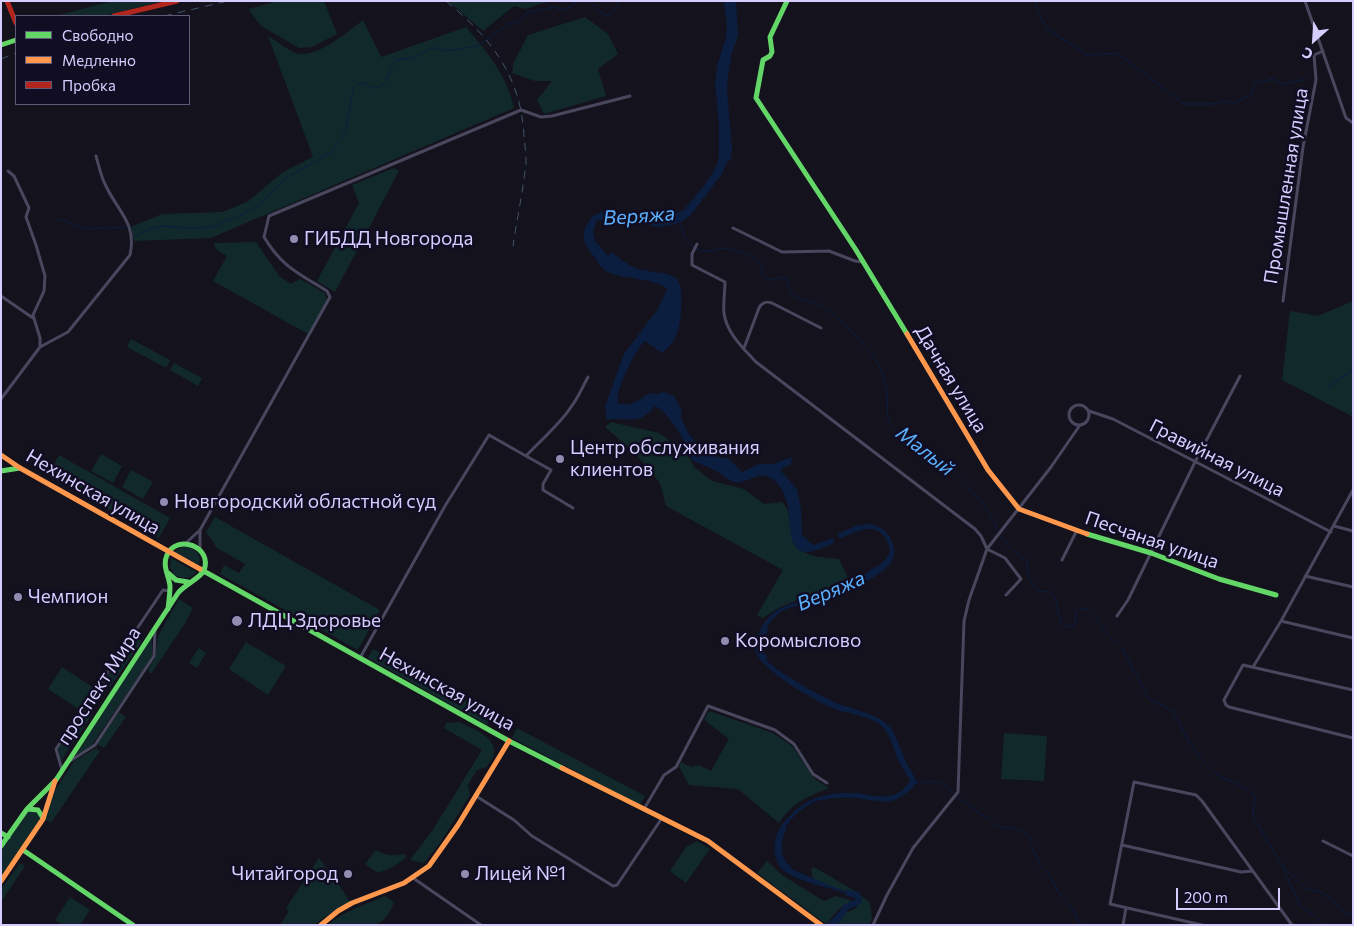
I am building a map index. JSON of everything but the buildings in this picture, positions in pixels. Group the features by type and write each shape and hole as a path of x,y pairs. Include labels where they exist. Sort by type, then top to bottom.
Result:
{"main road":[{"path":"8,1 15,20"},
{"path":"118,15 177,1"},
{"name":"Дачная улица","path":"787,1 770,38 772,52 770,56 763,60 756,98 862,262 988,470 1019,509"},
{"path":"1,45 15,40"},
{"name":"Нехинская улица","path":"2,456 168,552 509,741 712,843 821,924"},
{"path":"1,470 20,468"},
{"name":"Песчаная улица","path":"1019,509 1150,553 1219,579 1276,595"},
{"path":"168,552 176,544 187,542 196,546 200,549 205,560 203,571"},
{"name":"проспект Мира","path":"168,552 165,560 170,590 168,609"},
{"name":"проспект Мира","path":"1,881 43,819 56,780 62,770 178,593 188,582 197,579 203,571"},
{"path":"167,572 176,580 188,582"},
{"path":"321,925 338,911 352,903 413,878 434,861 509,741"},
{"name":"проспект Мира","path":"4,841 27,809 56,780"},
{"path":"27,809 33,808 38,810 43,819"},
{"path":"1,833 4,841"},
{"path":"22,850 133,925"}],"street":[{"name":"Промышленная улица","path":"1305,1 1346,118 1353,123"},
{"name":"Промышленная улица","path":"1283,301 1303,147 1316,80 1314,55 1323,51"},
{"path":"187,542 200,530 330,297 327,291 287,266 271,248 264,237 269,216 521,110 541,117 552,116 630,96"},
{"path":"1,399 40,347 68,332 130,255 132,244 130,225 106,186 96,156"},
{"path":"8,171 14,176 28,208 26,217 45,276 44,290 34,311 33,318 40,338 40,347"},
{"path":"732,228 782,252 829,251 862,262"},
{"path":"697,244 692,254 692,265 725,282 724,313 728,329 744,349 756,362 969,524 981,536 987,549 1005,558 1021,579 1006,596"},
{"path":"1,296 33,318"},
{"path":"744,349 759,308 765,302 772,303 821,328"},
{"path":"1117,616 1128,600 1195,462 1240,376"},
{"path":"526,456 571,407 578,398 578,394 588,377"},
{"path":"873,925 913,848 958,792 964,621 969,600 987,549 1019,509 1080,425 1088,421 1089,411 1081,405 1072,408 1070,412 1071,420 1080,425"},
{"name":"Гравийная улица","path":"1089,411 1113,419 1330,532"},
{"path":"360,658 445,506 489,435 551,470 543,484 543,490 573,508"},
{"path":"1253,667 1281,621 1353,490"},
{"path":"1334,526 1353,531"},
{"path":"200,530 200,549"},
{"path":"1062,560 1077,530"},
{"path":"1306,576 1353,587"},
{"path":"62,770 56,749 163,590 170,590"},
{"path":"1281,621 1353,638"},
{"path":"68,762 95,745 154,656 155,628"},
{"path":"1353,690 1243,664 1225,698 1226,705 1353,738"},
{"path":"644,809 664,775 676,767 708,706 775,730 794,744 813,774 827,783"},
{"path":"1200,925 1110,904 1134,782 1196,795 1292,925"},
{"path":"476,796 514,820 532,836 613,886 617,885 663,818"},
{"path":"1323,841 1353,856"},
{"path":"1122,845 1241,872 1252,871"},
{"path":"413,878 482,925"},
{"path":"1123,925 1126,908"}],"green space":[{"path":"113,1 164,1 107,15 59,15"},
{"path":"278,1 324,1 337,34 312,47 299,48 261,26 248,9"},
{"path":"448,1 550,1 525,9 514,6 483,31"},
{"path":"585,17 608,34 618,54 598,69 606,96 544,114 537,100 552,81 535,81 512,73 513,64 528,35"},
{"path":"363,20 381,57 466,27 495,64 507,85 514,108 211,238 134,241 131,227 162,214 222,212 247,202 283,172 313,157 268,36 295,53 303,54 322,49 331,44"},
{"path":"394,168 399,171 335,292 317,281 359,203 352,185"},
{"path":"256,242 280,277 291,284 300,279 325,293 327,300 308,334 213,281 227,256 216,249 214,243"},
{"path":"1353,301 1353,417 1282,380 1290,311 1318,316"},
{"path":"131,339 170,360 166,368 127,347"},
{"path":"174,363 202,378 198,386 170,370"},
{"path":"611,422 659,433 687,453 694,467 712,481 744,489 764,504 782,502 788,510 792,532 799,547 810,555 839,559 848,578 831,587 783,606 763,618 757,615 783,570 666,506 660,483 635,453 605,427"},
{"path":"101,454 122,466 113,483 91,471"},
{"path":"59,455 170,518 159,538 48,475"},
{"path":"131,470 153,482 143,499 122,487"},
{"path":"215,517 380,610 358,650 220,574 224,565 239,573 245,564 217,548 206,532"},
{"path":"186,546 197,553 200,558 199,565 175,552"},
{"path":"171,558 196,572 187,578 176,576 170,568"},
{"path":"179,599 193,608 184,625 151,674 148,670 155,657 158,636"},
{"path":"139,630 141,643 110,687 107,685 88,711 92,715 61,761 58,749"},
{"path":"152,637 152,657 92,745 75,756"},
{"path":"246,642 286,666 268,695 229,669"},
{"path":"199,648 206,653 197,668 189,663"},
{"path":"373,649 492,716 487,725 368,658"},
{"path":"62,667 94,688 80,710 48,689"},
{"path":"709,711 773,733 792,746 815,779 829,788 807,797 795,805 779,823 738,789 689,785 679,767 681,762 691,767 699,765 711,771 729,739 704,720"},
{"path":"119,712 126,717 104,748 97,744"},
{"path":"460,722 476,730 492,742 494,753 487,767 477,770 468,785 470,795 440,843 424,863 410,860 432,831 482,750 444,728 446,723"},
{"path":"517,728 645,796 640,805 512,738"},
{"path":"1004,733 1047,736 1044,781 1001,779"},
{"path":"96,748 100,751 51,823 45,819 52,795 74,761"},
{"path":"29,810 37,811 41,818 1,878 1,850"},
{"path":"697,841 710,849 686,883 670,871 686,847"},
{"path":"376,850 389,855 404,854 407,857 393,867 378,873 365,864"},
{"path":"319,858 350,902 314,925 280,925 289,911 286,908"},
{"path":"767,861 782,875 824,901 836,896 850,900 851,903 840,908 826,924 757,873"},
{"path":"20,863 25,866 1,902 1,889"},
{"path":"814,867 855,891 870,903 872,919 869,925 835,925 844,913 855,909 860,903 854,895 813,879 811,869"},
{"path":"385,896 394,902 388,915 380,923 368,925 328,925 348,912"},
{"path":"70,897 90,910 80,925 59,925 60,923 55,920"}],"water":[{"path":"724,1 733,1 735,40 728,55 722,82 729,158 722,174 690,216 676,224 658,227 632,221 596,220 590,226 588,240 605,260 612,252 635,268 668,274 674,277 681,287 680,319 674,340 662,353 645,341 641,345 622,380 618,403 631,404 650,393 664,392 674,396 682,411 681,417 687,431 702,452 721,458 728,458 742,472 759,464 773,464 792,457 791,464 780,470 797,489 801,510 802,535 813,545 833,538 834,543 808,552 801,551 793,542 786,499 780,487 771,478 762,476 743,482 734,482 693,461 687,446 673,423 664,412 655,406 638,419 607,420 605,406 624,354 658,309 667,290 657,283 621,276 604,270 586,245 584,239 585,228 594,217 661,216 683,211 715,169 719,157 719,123 715,84 717,66 726,37 727,25"},
{"path":"868,524 881,528 890,537 894,554 888,566 870,580 846,592 815,603 782,611 774,617 768,626 759,648 765,659 773,666 808,689 839,704 873,716 890,727 917,782 905,794 890,801 834,798 812,803 786,826 780,837 778,847 779,857 785,866 857,897 857,903 846,908 831,925 829,923 843,907 855,902 855,898 797,878 781,868 776,859 774,849 779,830 799,807 816,798 844,793 890,796 901,791 908,785 910,780 883,727 868,718 832,708 786,682 763,663 757,654 755,646 762,627 776,611 791,604 838,589 875,568 888,557 890,552 886,539 876,530 857,531 839,539 838,534 856,526"}],"waterway":[{"path":"342,137 346,129 353,89 357,84 363,82 373,88 381,85 387,78 396,60 416,57 431,48 446,51 478,46 508,24 519,22 528,12 554,7 563,10 577,1"},
{"path":"590,1 599,11 608,16 613,13 620,1"},
{"name":"Веряжа","path":"728,158 729,149 724,91 729,52 735,35 733,1"},
{"path":"1034,1 1046,28 1087,55 1117,53 1184,104 1214,104 1225,101 1234,103 1250,96 1255,83 1273,79 1284,84 1305,79"},
{"path":"134,237 148,229 162,226 212,227 237,217 259,205 286,178 330,153 340,141"},
{"name":"Веряжа","path":"611,264 592,242 590,232 594,219 602,215 640,216"},
{"path":"58,219 87,229 126,227"},
{"name":"Малый","path":"680,221 685,237 692,246 703,251 727,248 754,258 760,262 762,277 767,280 786,278 791,293 805,301 820,305 847,327 867,348 881,369 886,388 888,420 892,426 906,438 946,464 984,505 998,531"},
{"path":"1328,387 1353,370"},
{"name":"Малый","path":"1001,536 1009,547 1027,561 1028,577 1037,590 1042,592 1049,591 1052,594 1063,625 1073,627 1076,612 1086,608 1117,644"},
{"name":"Веряжа","path":"764,658 760,644 765,630"},
{"name":"Малый","path":"1122,648 1149,699 1173,711 1186,737 1211,769 1218,775 1248,789 1254,796 1254,819 1283,867 1300,906 1316,917 1323,925"},
{"path":"915,783 940,783 953,794"},
{"path":"958,797 989,820"},
{"path":"993,823 998,826 1019,830 1027,835 1030,840"},
{"name":"Веряжа","path":"783,829 779,850 781,860 788,868"},
{"path":"1031,844 1040,866 1050,875 1057,890 1072,908 1081,925"},
{"path":"1283,867 1306,888 1323,893 1344,912 1353,915"},
{"name":"Веряжа","path":"830,925 838,919 846,907 859,901 857,895 848,893"}],"railway":[{"path":"168,15 228,1"},
{"path":"446,1 477,29 490,44 501,60 517,95 522,114 526,163 513,246"},
{"path":"1,59 15,53"}],"traffic: fast":[{"path":"787,1 770,37 772,52 770,56 763,60 756,98 856,250 907,334"},
{"path":"1,45 15,40"},
{"path":"1,471 20,468"},
{"path":"1087,534 1151,553 1219,579 1276,595"},
{"path":"1,846 27,809 56,780 178,593 204,570 205,562 203,555 199,549 193,546 178,545 172,548 167,555 165,567 170,586 170,594 168,606 168,609"},
{"path":"200,569 509,741 562,768"},
{"path":"168,573 176,580 188,582"},
{"path":"28,809 38,810 43,818"},
{"path":"1,833 8,837"},
{"path":"23,850 133,925"}],"traffic: slow":[{"path":"907,334 988,470 1019,509 1087,534"},
{"path":"1,455 20,468 200,569"},
{"path":"321,925 338,911 352,903 404,883 429,866 458,825 509,741"},
{"path":"562,768 708,841 821,925"},
{"path":"1,881 43,819 55,781"}],"traffic: jam":[{"path":"7,1 15,21"},
{"path":"118,15 177,1"}],"place":[{"name":"ГИБДД Новгорода","path":"294,239"},
{"name":"Центр обслуживания клиентов","path":"560,459"},
{"name":"Новгородский областной суд","path":"164,502"},
{"name":"Чемпион","path":"18,597"},
{"name":"ЛДЦ Здоровье","path":"237,621"},
{"name":"Коромыслово","path":"725,641"},
{"name":"Читайгород","path":"348,874"},
{"name":"Лицей №1","path":"465,874"}]}
